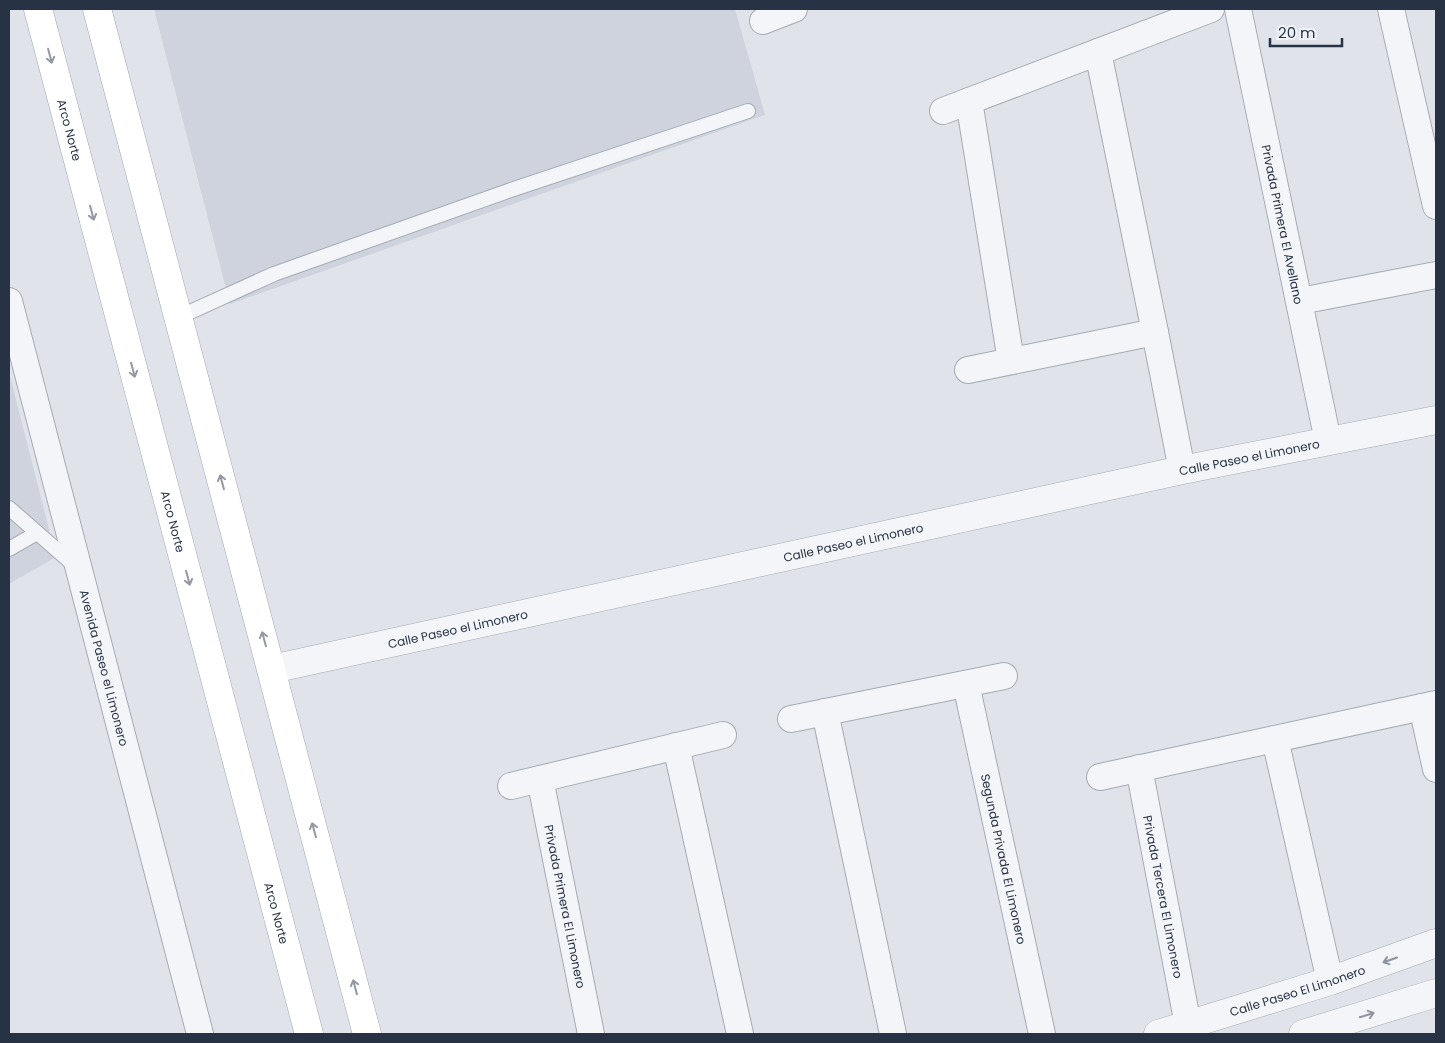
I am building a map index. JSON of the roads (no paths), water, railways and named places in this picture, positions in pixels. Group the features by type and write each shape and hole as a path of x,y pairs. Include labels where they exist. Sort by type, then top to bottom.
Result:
{"main road":[{"name":"Arco Norte","path":"38,9 309,1034"},
{"path":"97,9 367,1034"}],"street":[{"path":"763,21 794,9"},
{"path":"942,111 1211,9"},
{"name":"Privada Primera El Avellano","path":"1238,9 1328,441"},
{"path":"1391,9 1436,206"},
{"path":"1098,52 1182,470"},
{"path":"969,101 1011,361"},
{"path":"1300,301 1436,275"},
{"name":"Avenida Paseo el Limonero","path":"9,301 200,1034"},
{"path":"968,370 1155,332"},
{"name":"Calle Paseo el Limonero","path":"272,669 1182,470 1436,420"},
{"path":"790,719 1004,676"},
{"name":"Segunda Privada El Limonero","path":"966,684 1042,1034"},
{"path":"1100,777 1429,706 1436,769"},
{"path":"825,712 893,1034"},
{"path":"512,786 723,734"},
{"path":"1275,739 1330,980"},
{"path":"676,746 740,1034"},
{"name":"Privada Tercera El Limonero","path":"1139,768 1188,1025"},
{"name":"Privada Primera El Limonero","path":"540,779 591,1034"},
{"name":"Calle Paseo El Limonero","path":"1158,1034 1330,980 1436,944"},
{"path":"1303,1034 1331,1030 1436,994"}],"lane":[{"path":"178,317 274,274 508,191 748,111"},
{"path":"9,508 78,569"},
{"path":"12,544 37,533"}]}
